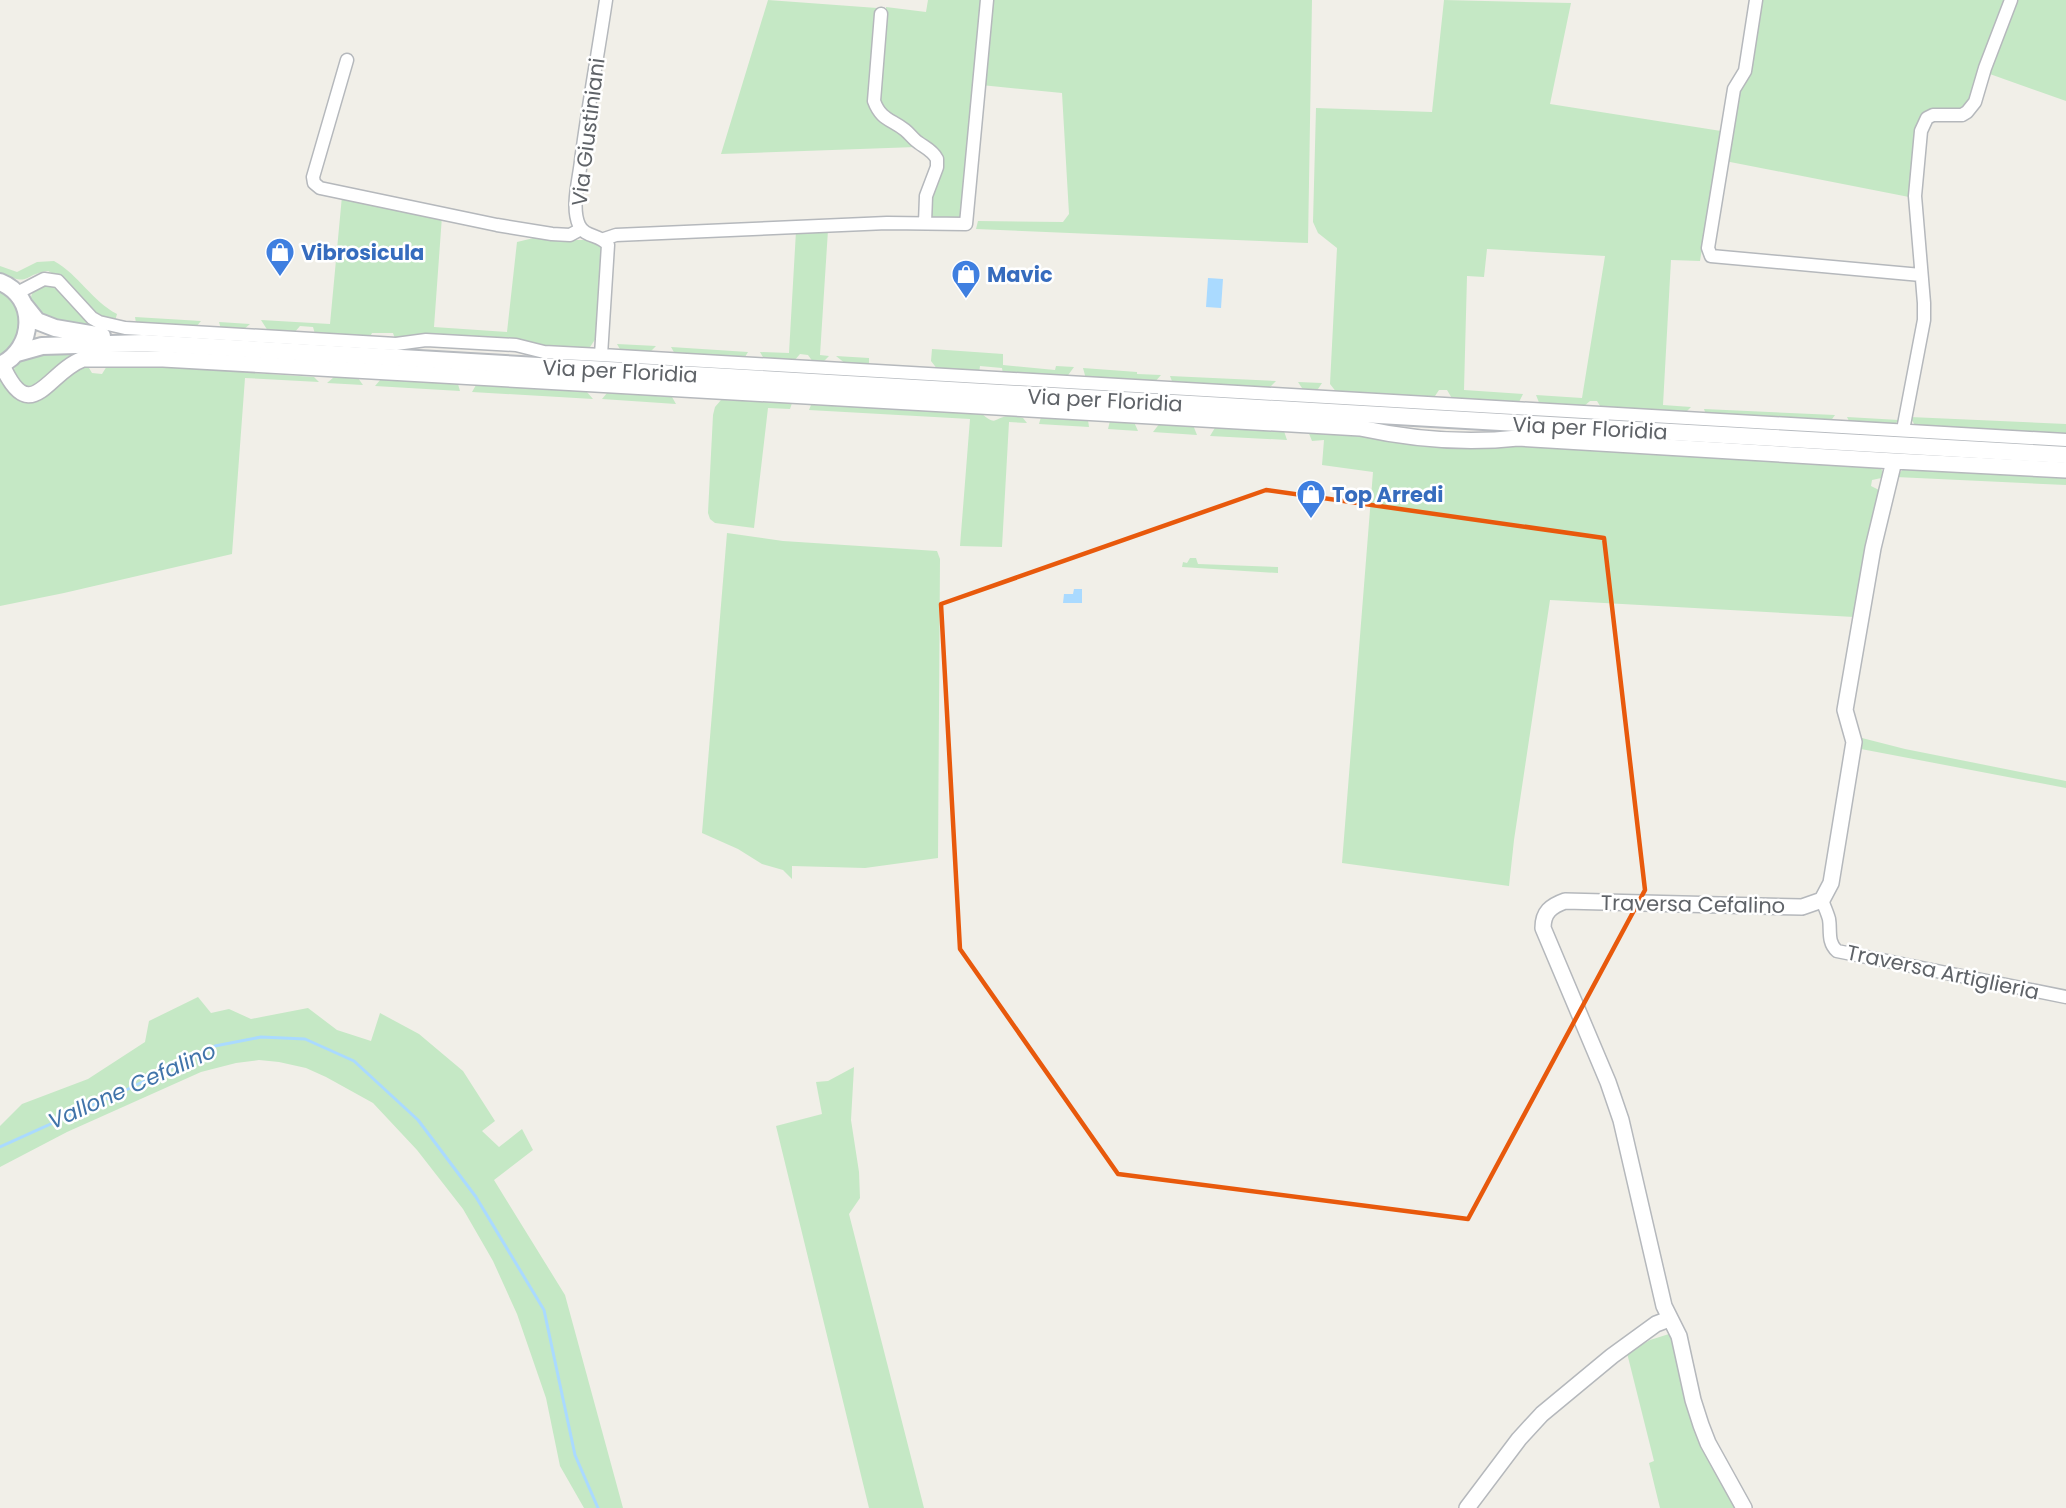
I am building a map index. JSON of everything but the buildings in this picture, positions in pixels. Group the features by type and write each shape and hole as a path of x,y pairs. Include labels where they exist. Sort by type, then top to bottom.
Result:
{"main road":[{"path":"0,282 21,300 37,321 54,328 144,344"},
{"path":"1,365 17,353 28,331 28,318 21,300"},
{"path":"17,353 42,346 144,344"},
{"name":"Via per Floridia","path":"144,344 2066,455"}],"street":[{"name":"Via Giustiniani","path":"604,239 587,234 581,229 576,213 579,175 606,0"},
{"path":"601,355 609,253 604,239 616,235 925,223 966,224 987,0"},
{"path":"1756,0 1744,71 1734,89 1708,248 1711,256 1921,275"},
{"path":"1903,430 1923,333 1924,303 1915,196 1921,131 1927,118 1933,115 1962,115 1975,102 1985,68 2011,0"},
{"path":"881,14 874,101 883,117 905,130 928,148 937,159 937,167 926,196 925,223"},
{"path":"346,60 313,177 314,183 320,188 497,225 552,234 570,235 581,229"},
{"path":"21,300 44,279 58,281 92,318 125,328 396,344 426,340 516,345 544,352 2066,440"},
{"path":"1,365 15,389 23,394 40,392 72,363 83,359 163,359 1360,428 1398,436 1474,441 1518,438 2066,470"},
{"path":"1822,900 1831,883 1854,742 1845,710 1873,548 1894,461"},
{"name":"Traversa Artiglieria","path":"1822,900 1829,920 1829,934 1833,947 1837,951 2066,997"},
{"name":"Traversa Cefalino","path":"1669,1319 1661,1294 1621,1120 1608,1082 1543,928 1543,919 1554,904 1565,901 1802,907 1822,900"},
{"path":"1467,1508 1519,1439 1542,1414 1612,1356 1656,1324 1669,1319 1679,1336 1693,1400 1708,1443 1744,1508"}],"highlighted area":[{"path":"1266,490 1604,538 1645,890 1468,1219 1118,1174 960,949 941,604"}],"green space":[{"path":"768,0 877,8 871,103 878,119 904,134 916,147 721,154"},
{"path":"928,0 984,0 965,222 928,220 929,197 940,167 885,116 878,98 886,7 926,12"},
{"path":"989,0 1312,0 1308,243 976,229 978,221 1063,222 1069,214 1062,93 981,85"},
{"path":"1444,0 1571,3 1550,104 1721,131 1700,261 1671,260 1663,405 1691,407 1685,413 1602,409 1597,401 1590,401 1583,407 1540,405 1536,395 1582,398 1605,256 1487,249 1484,277 1467,276 1464,390 1523,394 1518,404 1453,400 1447,390 1439,390 1433,399 1337,393 1330,384 1337,248 1318,233 1313,222 1316,108 1432,112"},
{"path":"1759,0 2007,0 1971,100 1964,111 1926,115 1909,197 1725,161 1737,91"},
{"path":"2016,0 2066,0 2066,101 1987,73"},
{"path":"342,196 442,216 434,327 507,332 517,242 542,236 568,240 593,240 604,247 600,332 588,350 395,339 393,333 372,333 370,337 315,334 313,327 300,326 294,333 268,331 261,320 330,324"},
{"path":"828,230 820,355 829,356 823,362 813,362 808,355 800,354 794,361 764,359 760,352 789,353 796,231"},
{"path":"54,261 71,273 108,309 117,314 115,321 101,319 61,278 48,271 22,280 0,273 0,266 17,272 37,262"},
{"path":"45,284 66,297 97,329 49,318 34,308 31,301 32,295 35,290"},
{"path":"0,288 21,312 18,341 0,359"},
{"path":"135,317 201,321 196,327 136,323"},
{"path":"219,322 250,324 243,330 221,329"},
{"path":"617,344 656,346 650,352 621,351"},
{"path":"671,347 748,352 745,357 675,354"},
{"path":"932,349 1003,354 1003,365 1055,370 1056,366 1074,367 1066,378 1003,374 1002,368 980,366 979,373 938,370 931,361"},
{"path":"47,353 79,353 38,386 24,388 13,371 27,358"},
{"path":"836,356 869,358 869,365 846,364"},
{"path":"86,363 92,373 102,374 107,366 168,367 314,377 319,382 245,378 232,554 0,606 0,379 17,399"},
{"path":"1083,368 1161,375 1154,383 1086,379"},
{"path":"1170,376 1276,381 1268,389 1173,384"},
{"path":"334,377 358,378 363,385 327,383"},
{"path":"381,379 458,384 460,391 375,386"},
{"path":"1298,382 1322,383 1316,392 1304,391"},
{"path":"476,385 587,392 593,399 472,392"},
{"path":"607,393 672,397 676,404 602,399"},
{"path":"721,400 792,403 790,409 768,408 754,528 715,523 710,519 708,513 713,415 715,407"},
{"path":"811,405 981,413 993,421 1008,416 1023,418 1027,423 1009,422 1002,547 960,546 970,419 809,410"},
{"path":"1704,409 1835,415 1830,422 1706,415"},
{"path":"1041,417 1088,420 1089,427 1039,424"},
{"path":"1847,417 1899,420 1894,425 1850,423"},
{"path":"1910,417 2066,424 2066,435 1916,427"},
{"path":"1110,421 1134,422 1138,431 1108,429"},
{"path":"1160,423 1193,425 1197,435 1153,432"},
{"path":"1216,426 1284,431 1287,440 1210,436"},
{"path":"1308,431 1880,467 1886,477 1872,480 1871,486 1883,492 1854,617 1550,600 1509,886 1342,863 1373,472 1322,465 1324,440 1312,441"},
{"path":"1905,467 2066,476 2066,485 1896,477"},
{"path":"727,533 783,541 937,551 940,559 938,858 865,868 792,866 792,879 783,870 762,864 738,849 702,833"},
{"path":"1190,558 1196,558 1198,564 1278,567 1278,573 1182,567 1183,562 1187,563"},
{"path":"1858,737 1905,749 2066,781 2066,788 1861,749"},
{"path":"198,997 211,1013 229,1009 251,1019 308,1008 337,1030 371,1041 380,1013 419,1034 463,1071 495,1121 482,1131 499,1147 522,1129 533,1150 494,1180 565,1295 623,1508 584,1508 560,1466 546,1398 517,1314 493,1261 463,1209 417,1150 373,1103 326,1077 306,1068 259,1060 201,1072 67,1132 0,1167 0,1126 22,1104 88,1079 145,1042 149,1021"},
{"path":"854,1067 851,1120 859,1172 860,1198 849,1214 924,1508 869,1508 776,1126 822,1114 816,1082 828,1081"},
{"path":"1669,1334 1676,1340 1739,1508 1660,1508 1649,1463 1654,1461 1627,1353 1650,1340"}],"water":[{"path":"1208,278 1223,279 1221,308 1206,307"},
{"path":"1074,589 1082,589 1082,603 1063,603 1064,594 1073,594"}],"waterway":[{"name":"Vallone Cefalino","path":"0,1147 128,1089 215,1046 261,1037 305,1039 354,1061 418,1120 476,1197 544,1310 575,1455 598,1508"}],"place":[{"name":"Vibrosicula","path":"280,278"},
{"name":"Mavic","path":"966,300"},
{"name":"Top Arredi","path":"1311,520"}]}
